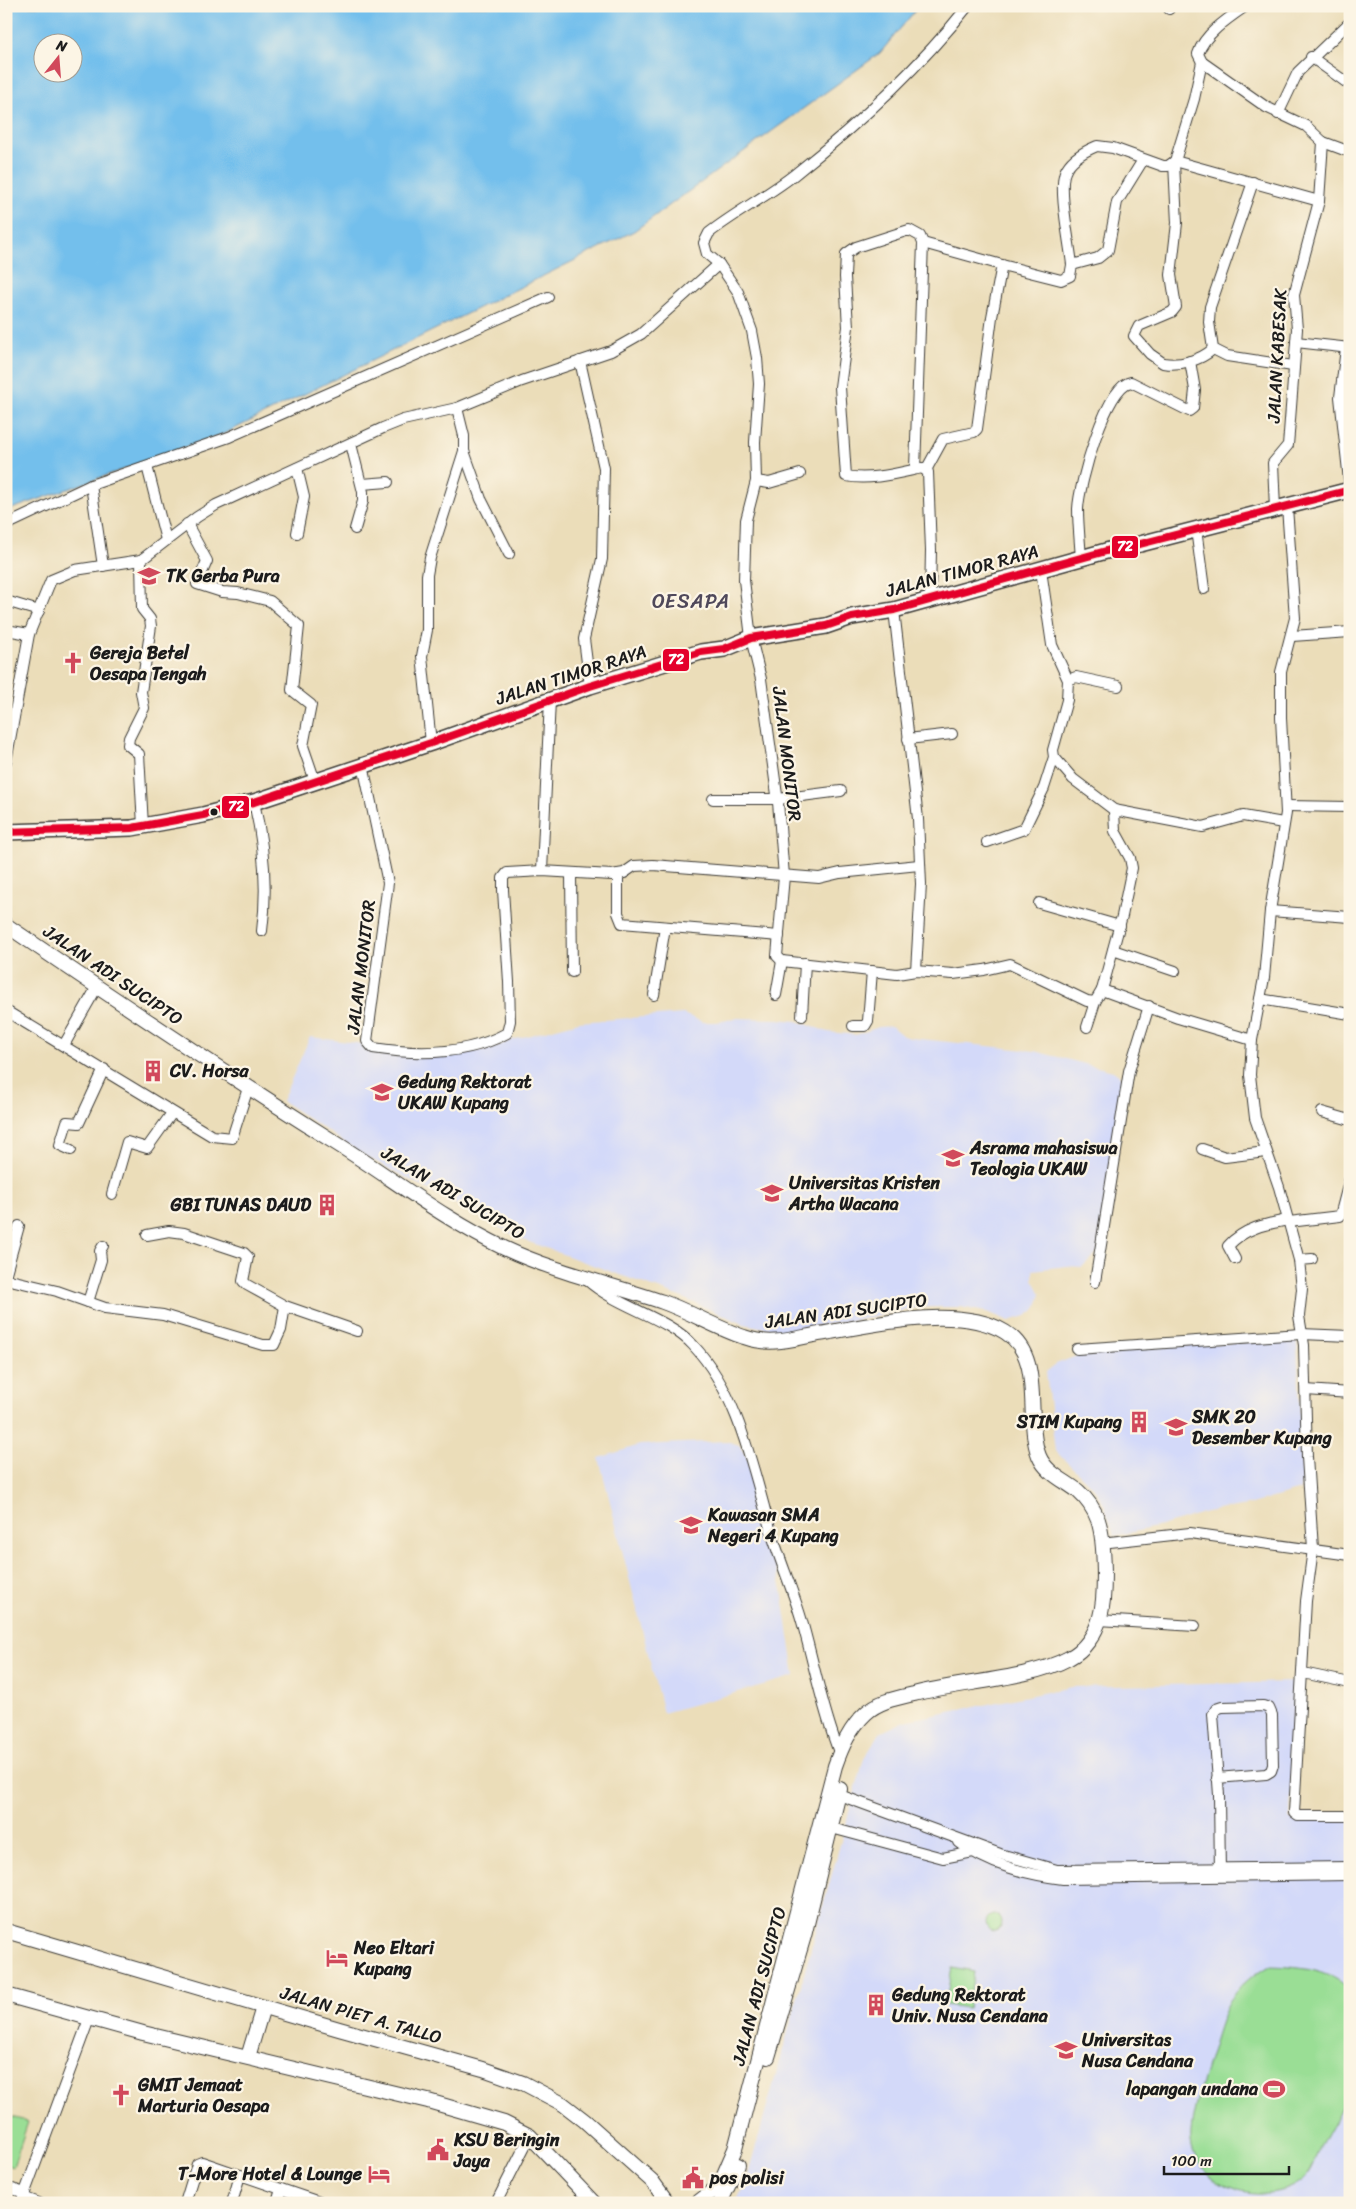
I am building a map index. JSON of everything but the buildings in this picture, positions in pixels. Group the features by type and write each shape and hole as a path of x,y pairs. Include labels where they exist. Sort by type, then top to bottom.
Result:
{"highway":[{"name":"JALAN TIMOR RAYA","path":"6,832 143,826 203,815 254,802 431,743 590,686 701,652 724,648 751,638 826,626 852,617 894,610 1117,548 1140,544 1350,490"}],"main road":[{"name":"JALAN ADI SUCIPTO","path":"6,925 248,1088 502,1248 584,1278 666,1303 737,1335 763,1342 789,1341 925,1317 979,1322 1001,1329 1012,1336 1025,1356 1029,1371 1035,1438 1040,1459 1052,1474 1077,1491 1092,1507 1100,1526 1104,1592 1099,1620 1089,1640 1071,1657 1025,1672 934,1689 877,1705 865,1714 849,1733 835,1766 841,1783 834,1793 790,1989 766,2061 742,2154 730,2185 720,2203"},
{"name":"JALAN ADI SUCIPTO","path":"697,2203 718,2186 735,2149 826,1826"},
{"name":"JALAN PIET A. TALLO","path":"6,1932 483,2069 544,2093 563,2104 612,2145 652,2181 668,2203"},
{"path":"6,1995 89,2019 478,2114 518,2129 530,2136 594,2203"},
{"path":"248,2057 263,2007"}],"street":[{"name":"JALAN MONITOR","path":"782,961 777,956 784,876 778,799 761,678 751,638 745,598 744,541 746,520 756,481 755,442 759,384 757,358 744,305 738,292 719,264 704,248 706,237 709,233 794,175 856,122 945,36 968,6"},
{"path":"1246,6 1206,40 1198,54 1202,62 1250,97 1278,114 1306,126 1323,142 1350,152"},
{"path":"1278,114 1292,82 1311,58 1336,37 1350,22"},
{"path":"1311,58 1350,85"},
{"path":"1202,62 1194,99 1174,162 1177,223 1171,275 1176,307 1172,312 1139,326 1134,336 1150,354 1163,363 1190,361 1206,355 1214,349"},
{"name":"JALAN KABESAK","path":"1323,142 1319,202 1294,295 1296,342 1288,445 1275,459 1272,468 1281,508 1295,618 1292,636 1284,655 1281,672 1281,718 1286,806 1270,911 1260,999 1252,1040 1250,1075 1255,1118 1289,1221 1299,1260 1302,1289 1299,1316 1304,1344 1314,1549 1306,1601 1294,1813 1298,1816 1350,1816"},
{"path":"923,243 1061,280 1070,276 1072,265 1062,183 1069,166 1076,158 1097,146 1113,148 1163,166 1168,166 1174,162 1319,202"},
{"path":"1072,265 1098,258 1108,250 1117,202 1143,160"},
{"path":"1214,349 1209,322 1210,308 1252,182"},
{"path":"915,469 923,243 915,232 902,231 856,247 846,254 845,276 848,327 840,387 846,476 884,476 915,469 922,468 926,470 929,477 930,599"},
{"path":"6,762 29,634 39,611 44,592 51,580 68,572 141,560 187,524 216,505 383,428 403,420 456,408 522,381 611,351 641,334 719,264"},
{"path":"926,470 943,439 974,432 977,429 992,317 1002,265"},
{"path":"6,525 90,485 137,467 147,466 229,437 548,297"},
{"path":"1296,342 1348,348 1340,397 1350,490"},
{"path":"1214,349 1227,356 1293,366"},
{"path":"580,361 604,468 602,559 584,639 590,686"},
{"path":"1081,559 1078,508 1086,464 1107,410 1122,386 1131,382 1189,411 1193,408 1195,399 1190,361"},
{"path":"431,743 422,656 427,630 428,566 464,451 464,436 456,408"},
{"path":"351,444 362,484 363,501 354,529"},
{"path":"464,451 481,499 509,554"},
{"path":"147,466 166,540"},
{"path":"297,468 304,497 297,533"},
{"path":"756,481 769,483 800,474"},
{"path":"362,484 388,482"},
{"path":"90,485 103,566"},
{"path":"187,524 207,560 197,584 222,592 238,593 270,601 300,626 292,690 310,704 303,746 314,781"},
{"path":"1196,529 1204,589"},
{"path":"141,560 142,609 150,619 150,626 141,692 144,708 129,738 128,746 139,754 143,826"},
{"path":"987,842 1024,829 1044,788 1054,758 1053,750 1069,689 1068,680 1052,645 1041,570"},
{"path":"6,601 39,611"},
{"path":"894,610 918,819 921,884 916,971"},
{"path":"6,630 29,634"},
{"path":"1292,636 1350,632"},
{"path":"1068,680 1076,677 1118,686"},
{"path":"542,871 550,700"},
{"path":"908,739 952,734"},
{"path":"1054,758 1074,779 1114,810 1203,827 1243,816 1283,822"},
{"name":"JALAN MONITOR","path":"363,765 388,883 367,1041 370,1046 379,1049 451,1052 507,1033 510,1022 509,982 503,878 507,873 542,871 618,874 624,873 629,867 653,865 784,876"},
{"path":"713,799 778,799 841,791"},
{"path":"254,802 266,872 262,931"},
{"path":"1286,806 1350,807"},
{"path":"1087,1027 1095,1002 1102,990 1120,926 1132,868 1130,858 1115,831 1114,810"},
{"path":"784,876 818,878 840,873 919,865"},
{"path":"571,873 572,972"},
{"path":"618,874 618,907 621,922 780,936"},
{"path":"1046,902 1120,926"},
{"path":"1270,911 1350,918"},
{"path":"654,995 665,927"},
{"path":"1113,950 1175,971"},
{"path":"776,995 782,961 897,974 916,971 953,974 1010,964 1088,1001 1095,1002"},
{"path":"802,1016 805,963"},
{"path":"853,1026 864,1026 868,1021 872,971"},
{"path":"64,1044 97,988"},
{"path":"1102,990 1205,1027 1252,1040"},
{"path":"1260,999 1350,1014"},
{"path":"1095,1282 1128,1071 1149,1006"},
{"path":"6,1011 64,1044 172,1113 212,1136 230,1139 233,1137 248,1088"},
{"path":"71,1150 60,1145 67,1122 77,1124 82,1118 104,1069"},
{"path":"1322,1112 1350,1120"},
{"path":"112,1194 127,1142 147,1148 172,1113"},
{"path":"1202,1149 1225,1157 1266,1152"},
{"path":"1235,1259 1228,1246 1244,1234 1263,1225 1345,1217 1350,1178"},
{"path":"6,1273 19,1226"},
{"path":"147,1235 169,1231 184,1232 244,1253 248,1257 248,1262 243,1281 285,1306 357,1331"},
{"path":"88,1302 100,1260 100,1251 103,1246"},
{"path":"1299,1260 1312,1259"},
{"path":"584,1278 608,1296 685,1338 717,1378 742,1433 768,1523 801,1618 829,1724 840,1752"},
{"path":"6,1279 30,1283 126,1312 163,1315 263,1345 274,1345 279,1338 285,1306"},
{"path":"1077,1349 1301,1334 1350,1336"},
{"path":"1306,1390 1350,1393"},
{"path":"1101,1542 1190,1533 1350,1555"},
{"path":"1099,1620 1195,1626"},
{"path":"1303,1673 1350,1683"},
{"path":"1218,1778 1266,1774 1271,1771 1273,1764 1272,1716 1268,1708 1263,1706 1222,1707 1214,1711 1212,1719 1218,1778 1220,1872"},
{"path":"834,1793 953,1836 1000,1859"},
{"path":"826,1826 943,1858 973,1852"},
{"path":"953,1836 973,1852 1079,1875 1350,1867"},
{"path":"1220,1872 1350,1875"},
{"path":"23,2198 89,2019"},
{"path":"496,2203 530,2136"},
{"path":"185,2203 199,2162 322,2203"},
{"path":"232,2203 240,2175"},
{"path":"6,2187 23,2198 39,2203"},
{"path":"277,2203 281,2189"}],"shaded area":[{"name":"Universitas Kristen Artha Wacana","path":"683,1014 703,1022 717,1022 735,1018 797,1021 828,1032 856,1035 879,1027 891,1026 903,1036 911,1038 1034,1051 1113,1071 1124,1079 1098,1252 1082,1267 1067,1266 1033,1270 1033,1279 1041,1294 1036,1309 1026,1316 1009,1321 990,1313 961,1307 920,1307 851,1321 781,1331 744,1324 678,1296 521,1239 365,1156 282,1101 310,1037 447,1055 490,1049 512,1040 579,1022"},
{"name":"SMK 20 Desember Kupang","path":"1290,1340 1297,1342 1302,1453 1302,1481 1300,1490 1252,1504 1206,1512 1161,1526 1114,1536 1104,1505 1094,1488 1055,1451 1046,1372 1056,1364 1077,1356 1153,1347"},
{"name":"Kawasan SMA Negeri 4 Kupang","path":"726,1441 739,1445 749,1461 782,1590 795,1676 663,1713 599,1458 640,1445"},
{"name":"Universitas Nusa Cendana","path":"1295,1682 1290,1819 1350,1820 1350,2203 734,2203 743,2190 748,2175 864,1759 880,1733 905,1721 1072,1687"}],"green space":[{"path":"994,1915 1002,1923 994,1931 986,1923"},
{"name":"lapangan undana","path":"1267,1966 1312,1970 1333,1977 1350,1990 1351,2057 1348,2083 1343,2102 1309,2172 1294,2185 1278,2191 1261,2193 1243,2191 1226,2185 1211,2176 1199,2163 1192,2148 1191,2128 1196,2102 1228,2004 1243,1985"},
{"path":"952,1968 974,1972 968,2008 945,2005"},
{"path":"6,2115 28,2122 13,2167 6,2165"}],"water":[{"path":"6,6 919,6 880,53 634,231 226,433 6,511"}],"transit line":[{"name":"72","path":"6,832 132,828 203,815 254,802 431,743 590,686 701,652 724,649 751,638 826,626 852,617 894,610 1117,548 1140,544 1350,490"}],"place":[{"name":"TK Gerba Pura","path":"149,576"},
{"name":"Gereja Betel Oesapa Tengah","path":"73,663"},
{"name":"CV. Horsa","path":"153,1071"},
{"name":"Gedung Rektorat UKAW Kupang","path":"382,1092"},
{"name":"Asrama mahasiswa Teologia UKAW","path":"953,1158"},
{"name":"Universitas Kristen Artha Wacana","path":"772,1193"},
{"name":"GBI TUNAS DAUD","path":"327,1205"},
{"name":"STIM Kupang","path":"1139,1422"},
{"name":"SMK 20 Desember Kupang","path":"1176,1427"},
{"name":"Kawasan SMA Negeri 4 Kupang","path":"691,1525"},
{"name":"Neo Eltari Kupang","path":"337,1958"},
{"name":"Gedung Rektorat Univ. Nusa Cendana","path":"876,2005"},
{"name":"Universitas Nusa Cendana","path":"1066,2050"},
{"name":"lapangan undana","path":"1274,2089"},
{"name":"GMIT Jemaat Marturia Oesapa","path":"121,2095"},
{"name":"KSU Beringin Jaya","path":"438,2150"},
{"name":"T-More Hotel & Lounge","path":"379,2174"},
{"name":"pos polisi","path":"693,2178"}],"district":[{"name":"OESAPA","path":"691,601"}]}
